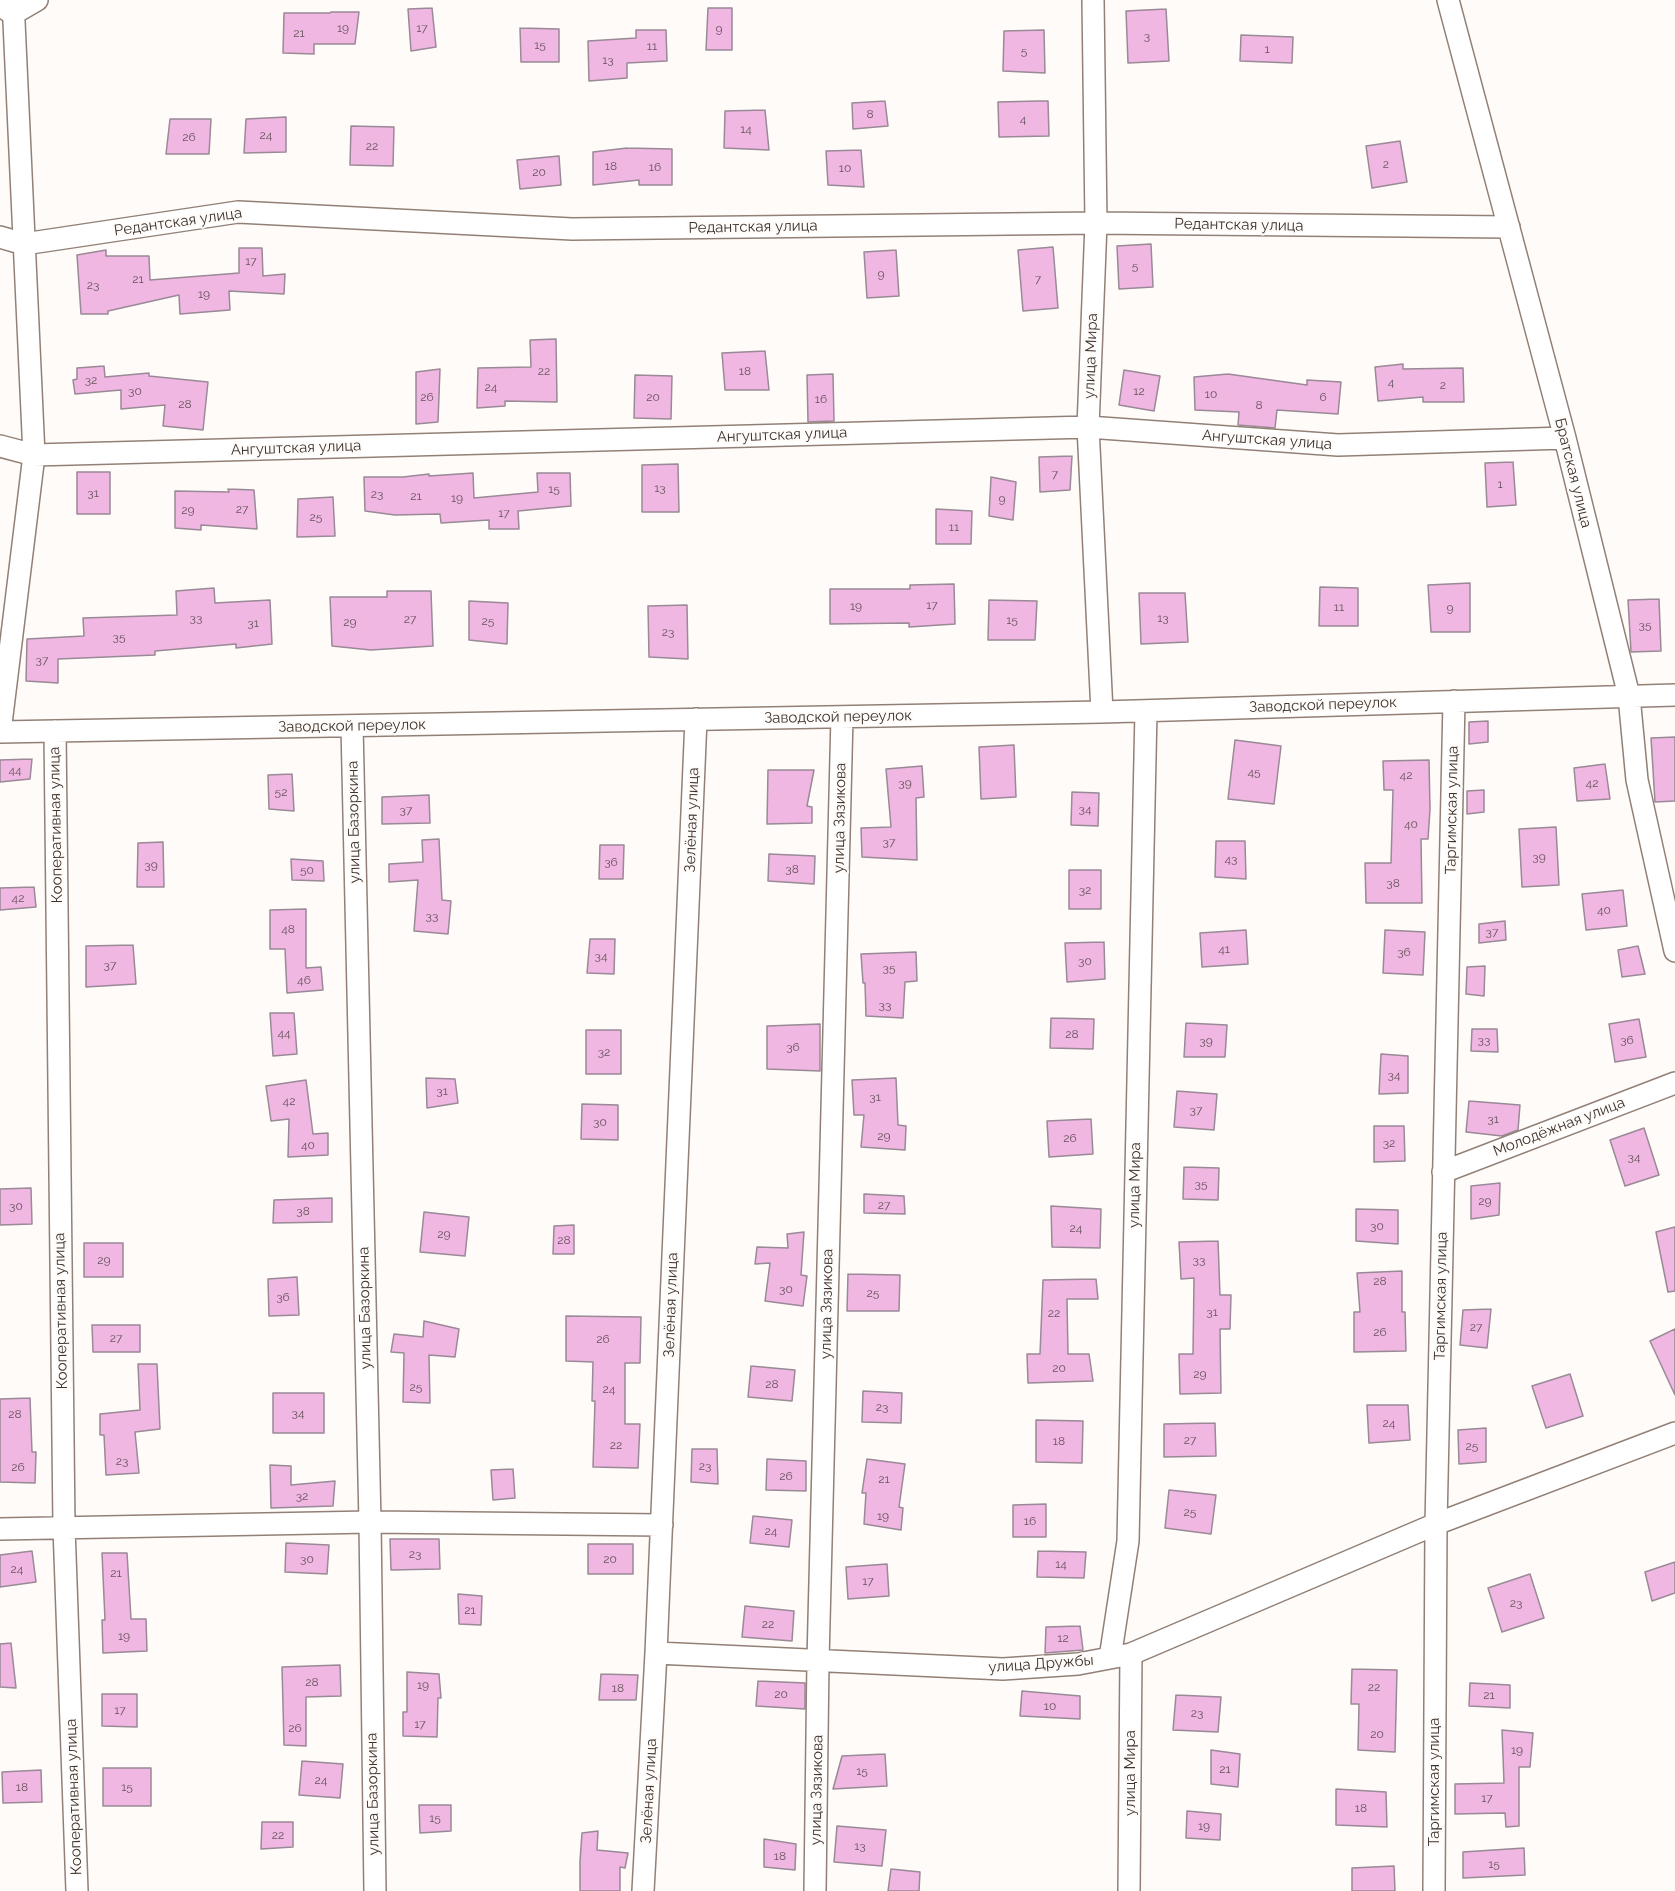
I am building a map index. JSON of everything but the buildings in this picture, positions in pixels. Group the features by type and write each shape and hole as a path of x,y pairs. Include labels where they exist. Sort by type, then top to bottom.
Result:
{"street":[{"path":"0,732 34,455 9,7 37,0"},
{"name":"улица Мира","path":"1093,0 1096,223 1088,427 1102,712"},
{"name":"Братская улица","path":"1448,0 1564,438 1629,696 1637,780 1675,951"},
{"name":"Редантская улица","path":"0,237 24,244 238,212 572,229 1096,223 1509,228"},
{"name":"Ангуштская улица","path":"0,446 34,455 1088,427 1338,445 1564,438"},
{"name":"Заводской переулок","path":"0,732 1102,712 1675,695"},
{"name":"Таргимская улица","path":"1434,1891 1436,1524 1454,701"},
{"name":"улица Мира","path":"1130,1891 1121,1656 1128,1541 1146,711"},
{"name":"улица Зязикова","path":"816,1891 818,1660 842,717"},
{"name":"Зелёная улица","path":"643,1891 662,1525 696,719"},
{"name":"улица Базоркина","path":"352,726 370,1522 375,1891"},
{"name":"Кооперативная улица","path":"55,731 64,1527 77,1891"},
{"name":"Молодёжная улица","path":"1443,1172 1675,1083"},
{"name":"улица Дружбы","path":"656,1653 1003,1669 1078,1664 1121,1656 1436,1524 1675,1433"},
{"path":"0,1529 370,1522 662,1525"}]}
